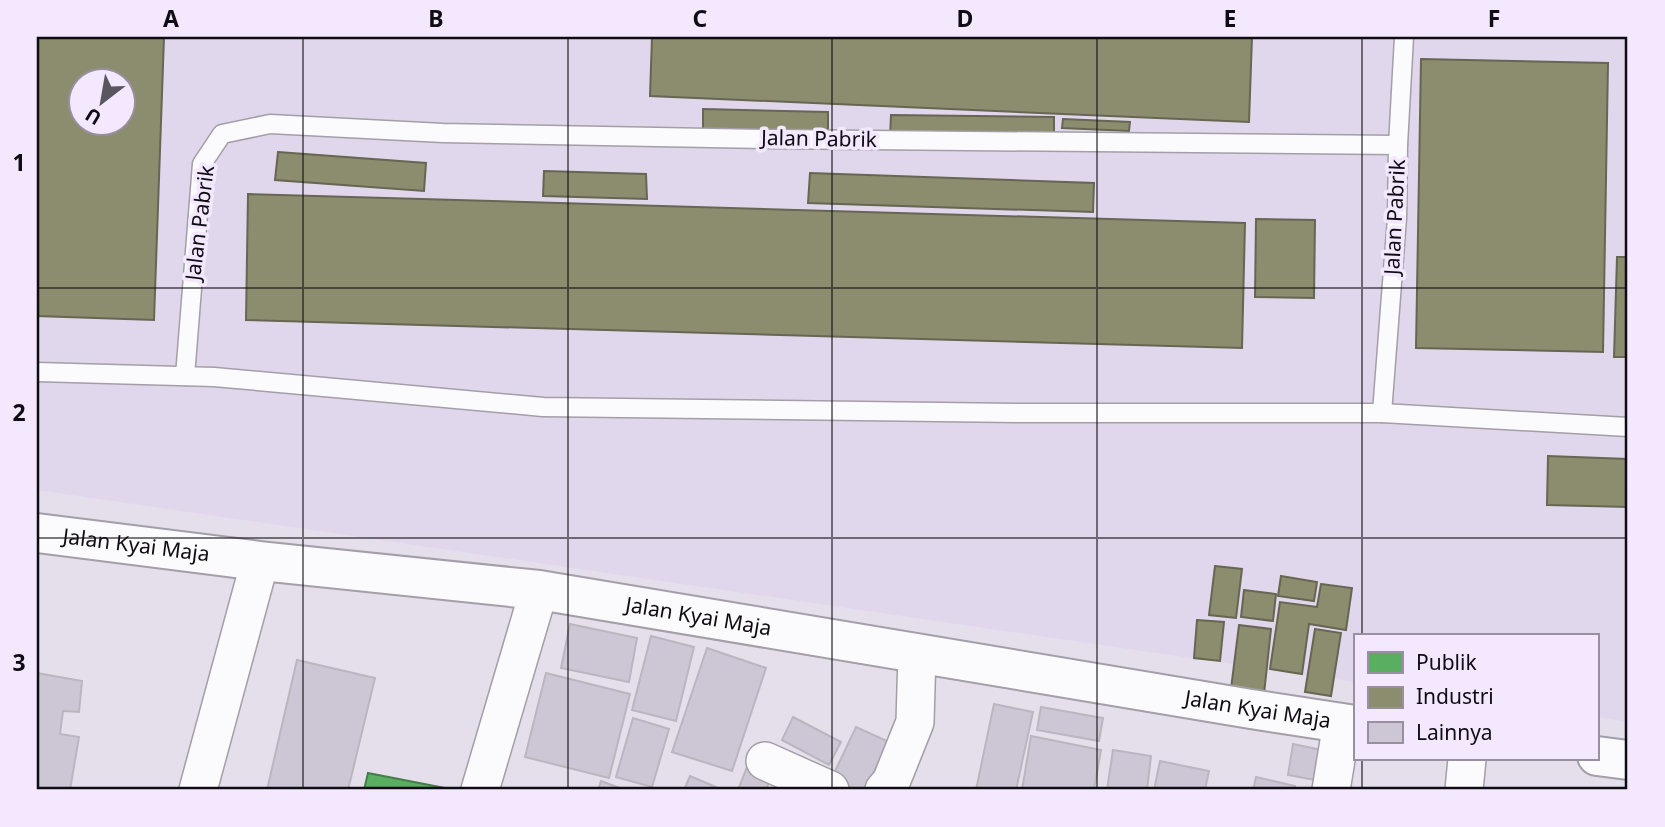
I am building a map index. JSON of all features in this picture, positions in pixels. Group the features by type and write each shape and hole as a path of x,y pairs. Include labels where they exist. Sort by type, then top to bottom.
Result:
{"main road":[{"name":"Jalan Kyai Maja","path":"37,533 260,561 539,590 1349,724"},
{"path":"1598,756 1628,760"}],"street":[{"path":"198,790 260,561"},
{"path":"480,790 539,590"},
{"path":"884,790 891,782 915,722 917,653"},
{"path":"1331,790 1349,724"},
{"path":"1464,790 1467,760"},
{"path":"765,761 830,790"}],"lane":[{"path":"1398,145 1404,37"},
{"name":"Jalan Pabrik","path":"185,376 202,164 222,134 270,124 443,133 1398,145 1397,218 1382,413"},
{"path":"37,372 214,377 543,407 1017,413 1382,413 1628,427"}],"shaded area":[{"path":"37,37 1628,37 1628,722 1598,717 1598,634 1354,634 1354,682 37,490"}],"building: Publik":[{"path":"368,773 455,790 364,790"}],"building: Industri":[{"path":"37,37 164,37 154,320 37,316"},
{"path":"652,37 1252,37 1249,122 650,96"},
{"path":"1421,59 1608,63 1603,352 1416,348"},
{"path":"703,109 828,112 828,134 703,131"},
{"path":"891,115 1054,117 1054,139 890,137"},
{"path":"1063,119 1130,122 1129,131 1062,128"},
{"path":"278,152 426,163 424,191 275,180"},
{"path":"544,171 646,174 647,199 543,196"},
{"path":"810,173 1094,183 1093,212 808,203"},
{"path":"248,194 1245,223 1242,348 246,320"},
{"path":"1256,219 1315,220 1314,298 1255,297"},
{"path":"1617,257 1628,257 1628,357 1614,357"},
{"path":"1548,456 1628,459 1628,507 1547,505"},
{"path":"1215,566 1242,569 1236,618 1209,615"},
{"path":"1281,576 1317,582 1314,601 1278,596"},
{"path":"1321,584 1352,588 1346,630 1309,624 1302,674 1270,669 1280,602 1317,607"},
{"path":"1244,590 1276,594 1273,621 1241,617"},
{"path":"1197,620 1224,622 1220,661 1194,658"},
{"path":"1239,625 1271,629 1264,694 1231,689"},
{"path":"1315,629 1341,633 1331,696 1305,692"}],"building: Lainnya":[{"path":"570,624 637,638 629,682 561,668"},
{"path":"651,636 694,647 676,721 632,710"},
{"path":"707,648 766,668 732,771 672,752"},
{"path":"297,660 375,678 348,790 267,790"},
{"path":"37,673 82,681 79,712 63,711 60,734 79,737 70,790 37,790"},
{"path":"546,673 630,694 609,778 525,757"},
{"path":"994,704 1033,712 1016,790 976,790"},
{"path":"1041,707 1103,718 1099,741 1037,730"},
{"path":"793,717 841,742 829,765 782,740"},
{"path":"633,718 669,729 652,787 616,777"},
{"path":"856,727 889,742 865,790 842,790 829,784"},
{"path":"1031,736 1101,750 1094,790 1022,790"},
{"path":"1293,744 1336,753 1331,783 1288,775"},
{"path":"1113,750 1151,756 1147,790 1107,790"},
{"path":"1160,761 1209,771 1205,790 1154,790"},
{"path":"747,767 771,777 766,790 738,790"},
{"path":"690,776 723,790 684,790"},
{"path":"1256,777 1295,786 1294,790 1253,790"},
{"path":"601,781 625,790 598,790"}]}
